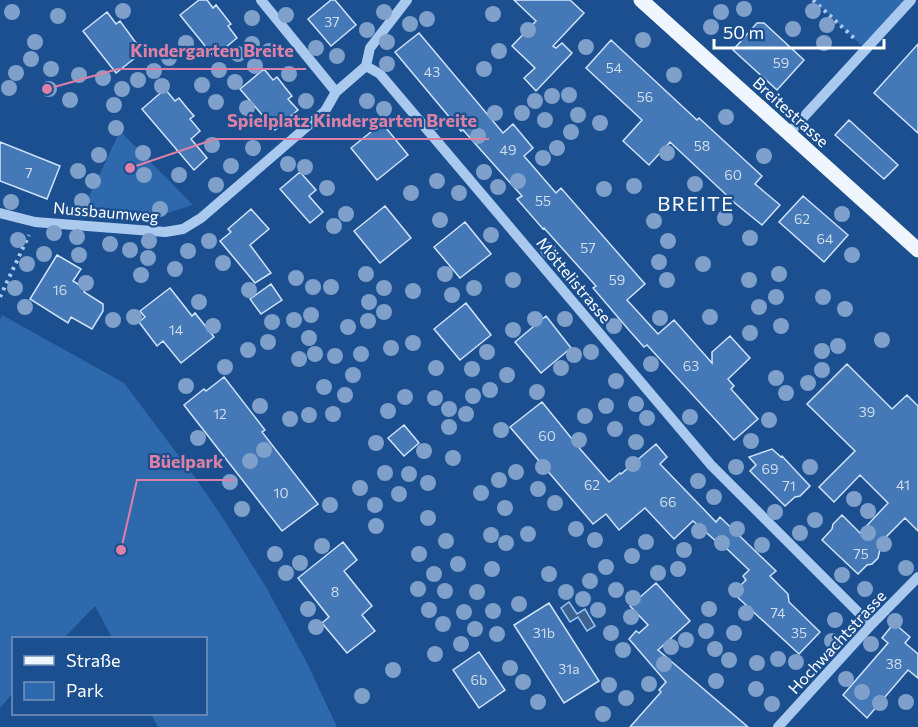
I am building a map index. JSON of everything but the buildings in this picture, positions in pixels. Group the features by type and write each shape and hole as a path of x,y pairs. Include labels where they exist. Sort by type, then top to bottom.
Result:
{"main road":[{"name":"Breitestrasse","path":"640,0 918,250"}],"street":[{"path":"261,0 336,92 366,66 370,48 407,0"},
{"path":"788,134 911,0"},
{"name":"Möttelistrasse","path":"366,66 380,74 711,465 871,625"},
{"name":"Nussbaumweg","path":"0,213 35,222 165,232 183,229 201,218 325,111 336,92"},
{"name":"Hochwachtstrasse","path":"778,727 918,577"}],"path":[{"path":"813,0 865,49"},
{"path":"0,297 35,222"}],"green space":[{"path":"813,0 911,0 865,49"},
{"path":"120,131 193,205 158,216 82,211"},
{"path":"2,315 124,383 194,476 266,587 307,663 337,727 158,727 152,715 207,715 207,637 111,637 95,606 65,637 12,637 12,694 0,708 0,320"}],"shaded area":[{"path":"569,602 577,614 585,609 595,626 587,631 578,617 570,622 561,608"}],"place":[{"name":"Kindergarten Breite","path":"47,89"},
{"name":"Spielplatz Kindergarten Breite","path":"130,168"},
{"name":"Büelpark","path":"121,550"}],"district":[{"name":"BREITE","path":"696,204"}]}
